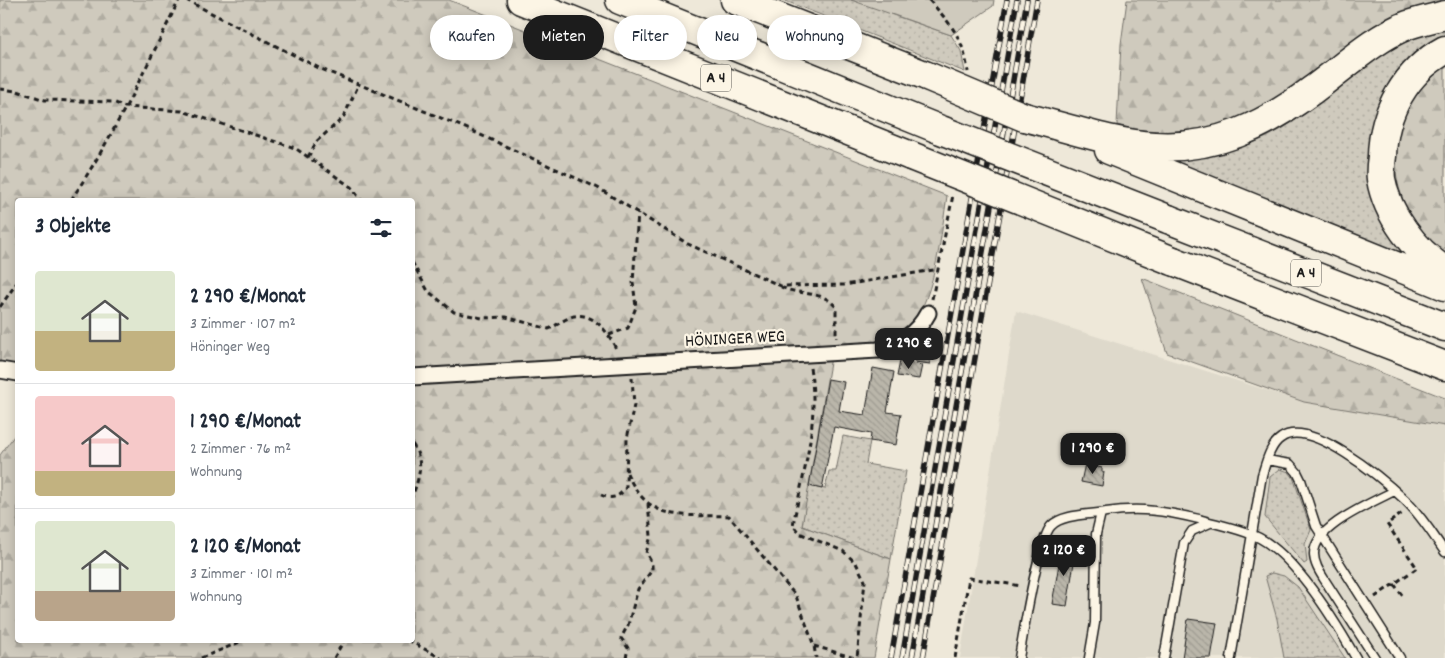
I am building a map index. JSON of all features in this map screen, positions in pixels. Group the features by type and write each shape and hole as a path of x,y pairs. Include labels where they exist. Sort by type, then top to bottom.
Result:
{"highway":[{"name":"A 4","path":"521,0 1174,261 1445,366"},
{"name":"A 4","path":"620,0 941,130 1445,327"},
{"path":"735,0 927,76 1024,117 1226,196 1445,286"},
{"path":"1024,117 1112,139 1154,146 1208,143 1260,126 1311,92 1375,44 1407,26 1445,15"},
{"path":"1445,50 1418,69 1396,98 1382,135 1381,178 1390,208 1412,242 1445,271"}],"street":[{"name":"HÖNINGER WEG","path":"415,377 836,354 878,350 892,346 914,333 928,313"},
{"path":"0,370 15,372"}],"lane":[{"path":"1231,658 1260,485 1267,460 1280,438 1291,433 1306,434 1325,442 1345,454 1412,507 1445,552"},
{"path":"1267,460 1290,464 1297,472 1316,526 1400,658"},
{"path":"1375,658 1317,567 1314,553 1322,534 1336,523 1394,491"},
{"path":"1019,658 1044,542 1051,526 1066,519 1142,508 1168,512 1253,535 1270,545 1291,562 1356,658"},
{"path":"1089,658 1095,623 1096,534 1101,513"},
{"path":"1164,658 1184,543 1192,531 1211,523"},
{"path":"1351,649 1364,641"}],"path":[{"path":"72,198 87,176 125,107 179,0"},
{"path":"186,0 319,68 463,127 598,188 688,244 788,290 816,295 832,301 836,307 836,354"},
{"path":"929,0 955,29 966,51 968,75"},
{"path":"308,157 317,141 343,118 358,84"},
{"path":"0,89 17,91 45,100 113,102 125,107 182,111 295,148 351,187 359,198"},
{"path":"928,313 953,198"},
{"path":"610,335 628,328 636,307 633,282 638,213"},
{"path":"415,267 428,291 454,312 482,318 506,317 549,329 574,316 588,316 610,335 626,365 634,405 627,439 627,473 622,493 616,497 606,498 601,495"},
{"path":"781,286 844,285 939,269"},
{"path":"0,307 15,285"},
{"path":"808,355 814,392 814,415 793,525 799,533 843,551 856,563 865,581 856,658 814,646"},
{"path":"415,450 418,455 420,470 415,486"},
{"path":"627,473 637,491 648,503 664,513 677,516 688,514 729,516 796,596 814,646 816,658"},
{"path":"626,658 628,648 621,638 628,625 638,589 652,570 652,563 646,553 651,536 648,503"},
{"path":"1364,604 1417,568 1387,524 1412,507"},
{"path":"955,658 969,578 1033,588"},
{"path":"1394,584 1402,595"},
{"path":"201,658 238,643"},
{"path":"334,658 342,643"},
{"path":"414,643 442,658"}],"shaded area":[{"path":"1016,311 1304,402 1445,426 1445,658 960,658"}],"green space":[{"path":"0,0 449,0 487,15 430,15 430,60 513,60 513,25 523,29 523,60 601,60 947,196 940,244 932,280 921,310 909,325 892,337 878,343 415,371 415,198 15,198 15,366 0,364"},
{"path":"783,0 892,0 890,14 951,35 961,51 965,72 862,31 862,15 821,15"},
{"path":"851,0 994,0 993,6 951,35"},
{"path":"1127,0 1445,0 1445,5 1238,119 1212,127 1172,132 1133,129 1117,125 1121,44"},
{"path":"1445,27 1445,38 1375,130 1418,263 1356,235 1167,159 1218,152 1243,146 1267,137 1313,107 1384,51 1406,40"},
{"path":"1445,62 1445,250 1423,233 1407,210 1398,184 1395,156 1398,129 1408,102 1423,80"},
{"path":"1142,278 1445,398 1445,426 1304,402 1167,353"},
{"path":"831,357 802,526 891,559 874,658 0,658 0,455 15,435 15,643 415,643 415,383"},
{"path":"843,436 870,441 866,464 906,471 891,559 802,526 808,486 825,489 829,471 836,471"},
{"path":"1280,469 1289,472 1293,477 1311,530 1305,544 1307,562 1304,564 1265,517 1270,477"},
{"path":"1272,573 1284,576 1298,587 1345,658 1284,658 1277,619 1265,576"}],"building":[{"path":"917,348 932,350 930,364 915,362"},
{"path":"900,361 922,365 919,379 897,376"},
{"path":"873,368 894,372 887,412 901,414 896,445 870,441 871,434 834,427 822,489 809,486 828,379 844,382 839,411 865,415"},
{"path":"1085,464 1102,468 1102,472 1104,472 1102,486 1081,482"},
{"path":"1062,547 1076,550 1067,606 1052,604"},
{"path":"1188,619 1217,623 1211,658 1182,658"}],"railway":[{"path":"891,658 1007,0"},
{"path":"902,658 1017,0"},
{"path":"912,658 1027,0"},
{"path":"923,658 1037,0"}]}
